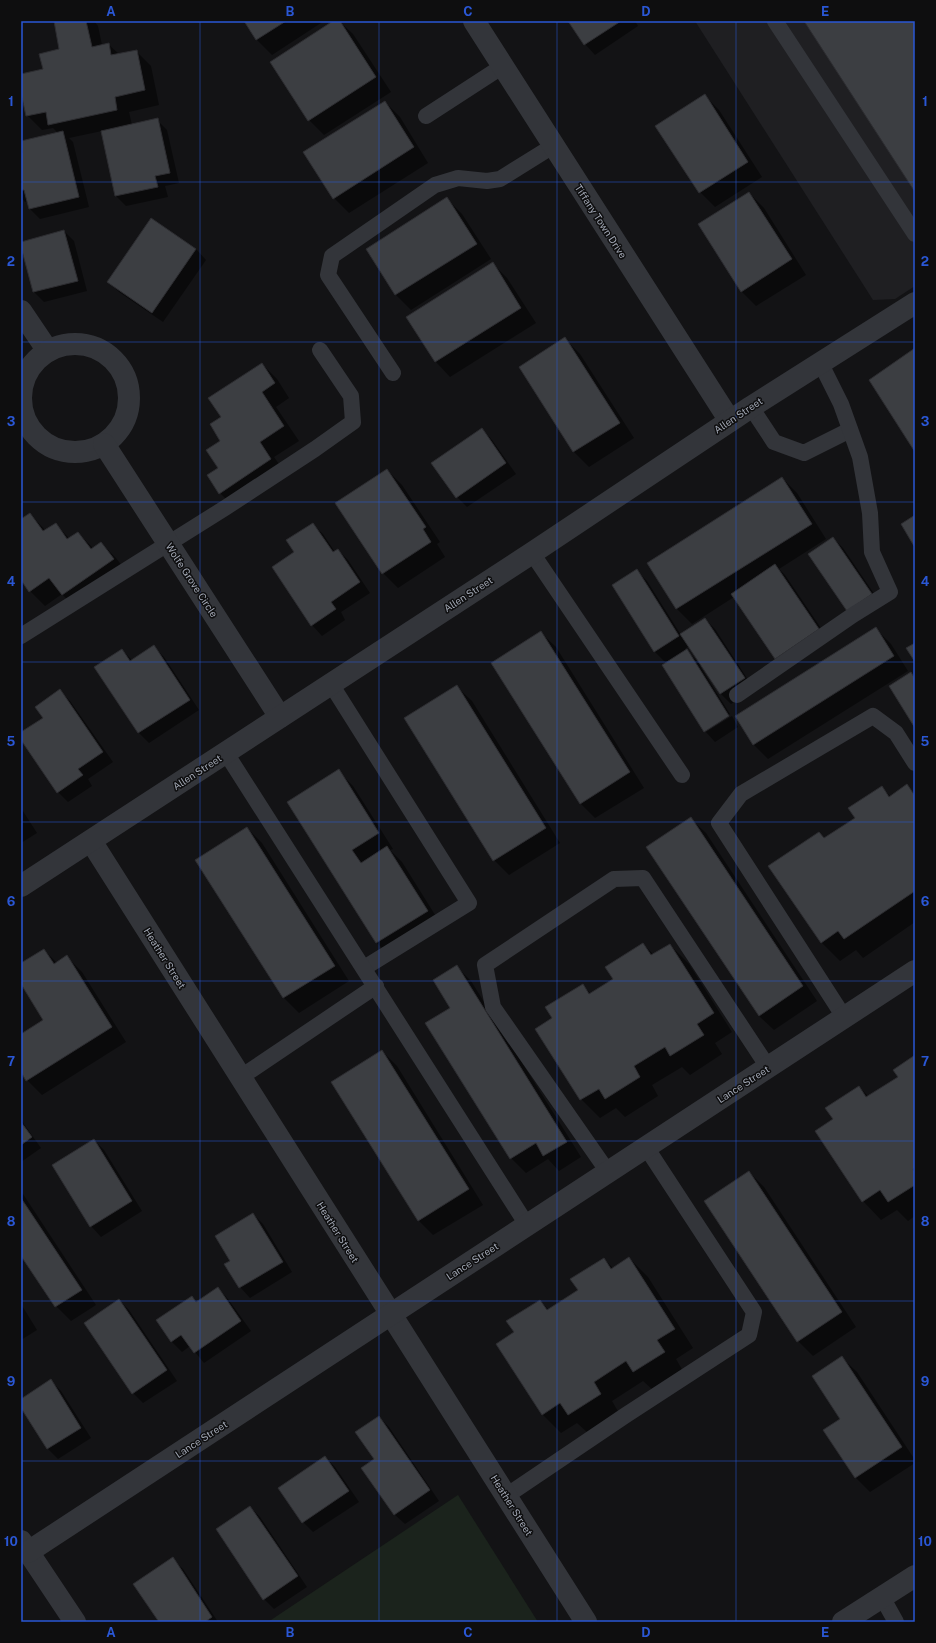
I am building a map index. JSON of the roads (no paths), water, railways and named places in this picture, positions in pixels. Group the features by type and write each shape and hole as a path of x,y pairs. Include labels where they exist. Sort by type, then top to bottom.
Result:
{"street":[{"name":"Tiffany Town Drive","path":"474,21 730,421"},
{"name":"Allen Street","path":"21,886 532,553 751,406 915,303"},
{"path":"21,311 48,352"},
{"path":"69,345 90,347 110,358 117,366 127,385 128,407 120,428 104,444 94,449 82,452 69,452 46,444 29,427 21,404 21,391 24,380 30,368 38,359 48,352 58,347 69,345"},
{"name":"Wolfe Grove Circle","path":"104,444 280,717"},
{"name":"Heather Street","path":"91,841 586,1622"},
{"name":"Lance Street","path":"25,1547 391,1314 915,971"},
{"path":"25,1547 75,1622"},
{"path":"843,1622 915,1576"}],"lane":[{"path":"775,21 915,234"},
{"path":"426,116 502,66"},
{"path":"393,373 328,275 332,256 435,185 458,178 487,181 500,179 553,146"},
{"path":"21,636 315,449 353,422 351,396 320,350"},
{"path":"736,695 853,615 890,592 872,552 870,513 860,457 841,404 820,362"},
{"path":"751,406 774,442 804,453 850,430"},
{"path":"532,553 682,775"},
{"path":"331,684 469,902 364,968"},
{"path":"844,1017 719,823 741,794 873,716 896,733 915,763"},
{"path":"226,753 527,1225"},
{"path":"608,1172 493,1007 485,965 614,879 643,878 768,1067"},
{"path":"241,1077 376,986"},
{"path":"506,1496 626,1415 749,1335 754,1312 646,1147"},
{"path":"882,1597 896,1622"}]}
